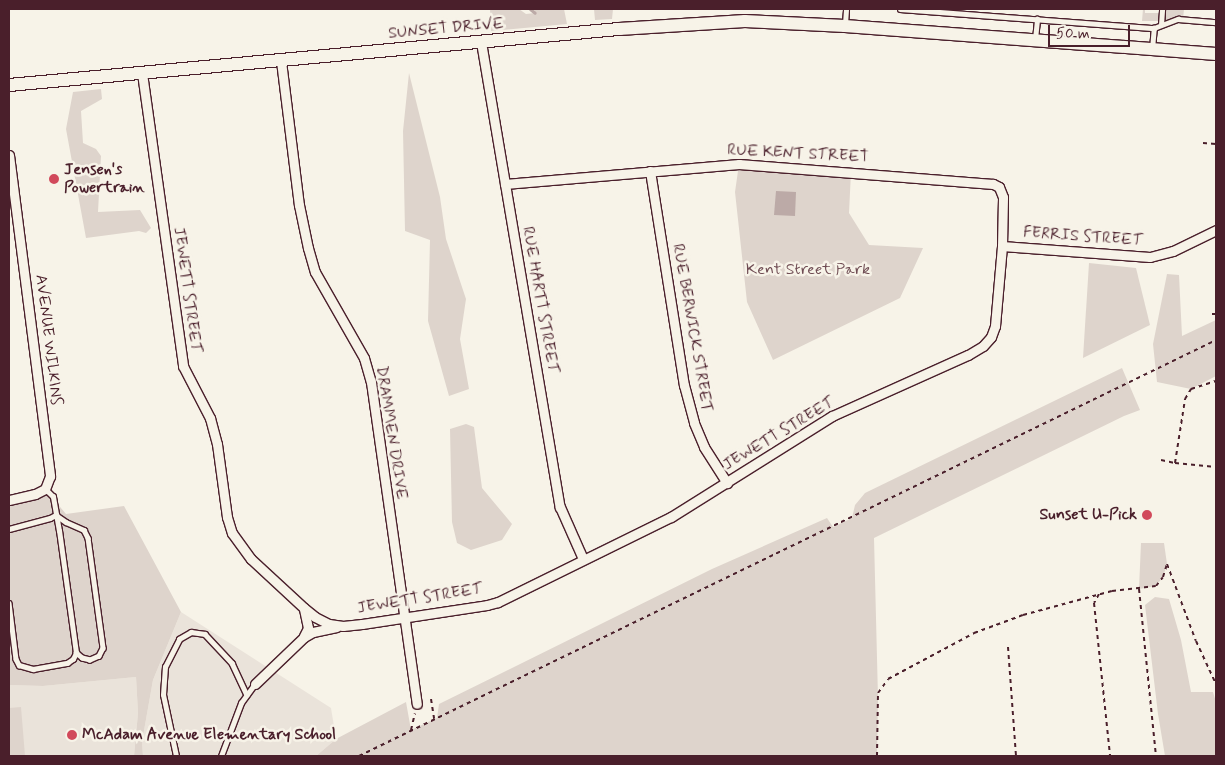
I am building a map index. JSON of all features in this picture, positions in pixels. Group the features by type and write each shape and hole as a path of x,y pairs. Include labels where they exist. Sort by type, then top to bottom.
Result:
{"street":[{"name":"SUNSET DRIVE","path":"9,85 697,22 745,20 1216,54"},
{"name":"RUE HARTT STREET","path":"482,42 560,507 583,559"},
{"name":"DRAMMEN DRIVE","path":"281,61 299,205 308,248 315,272 364,358 371,382 418,704"},
{"name":"JEWETT STREET","path":"142,73 183,366 210,418 217,444 227,516 232,533 242,550 304,608 315,617 329,624 343,626 498,602 671,517 832,416 968,355 983,346 991,337 995,326 1002,246"},
{"name":"AVENUE WILKINS","path":"9,156 10,176 50,476 45,489"},
{"name":"RUE KENT STREET","path":"505,184 739,164 988,182 999,187 1003,197 1002,246"},
{"name":"RUE BERWICK STREET","path":"650,171 684,385 694,424 704,447 727,483"},
{"name":"FERRIS STREET","path":"1002,246 1150,257 1173,251 1216,230"},
{"path":"9,500 36,494 45,489"},
{"path":"255,684 304,636 308,628 304,608"},
{"path":"304,636 313,632 343,626"}],"lane":[{"path":"845,26 846,9"},
{"path":"900,9 1154,28 1178,19 1216,22"},
{"path":"1161,25 1162,9"},
{"path":"1035,40 1037,19"},
{"path":"1152,49 1154,28"},
{"path":"45,489 52,498 56,514 76,654 90,660 99,656 103,648 88,538 84,530 56,514"},
{"path":"9,529 50,518 56,514"},
{"path":"9,603 16,659 19,665 33,669 67,663 76,654"},
{"path":"176,756 163,695 165,667 179,639 191,632 205,634 232,663 247,696"},
{"path":"221,756 242,703 255,684"}],"path":[{"path":"1203,143 1216,144"},
{"path":"359,756 1216,340"},
{"path":"1175,462 1185,399 1191,389 1216,381"},
{"path":"1161,460 1216,467"},
{"path":"876,756 878,692 888,679 974,633 1023,615 1099,594 1156,586 1163,578 1167,564 1196,641 1216,684"},
{"path":"1139,589 1156,756"},
{"path":"1099,594 1094,603 1110,756"},
{"path":"1008,646 1016,756"},
{"path":"431,699 434,719"},
{"path":"411,730 418,704"}],"shaded area":[{"path":"776,191 796,192 795,216 774,215"},
{"path":"181,612 331,708 336,739 316,756 143,756 142,742 153,680"},
{"name":"McAdam Avenue Elementary School","path":"136,677 138,713 134,756 9,756 9,685 43,686"}],"green space":[{"path":"490,9 519,9 526,14 535,13 534,9 564,9 567,24 491,31"},
{"path":"594,9 613,9 612,19 595,20"},
{"path":"1143,9 1145,9 1145,13 1161,13 1162,9 1184,9 1183,19 1161,25 1161,21 1142,21"},
{"path":"409,73 440,197 446,239 466,299 460,339 469,389 449,396 428,321 430,240 405,231 403,131"},
{"path":"101,89 102,99 81,111 83,143 96,149 101,156 98,212 140,210 151,228 146,233 139,231 86,238 66,129 73,92"},
{"name":"Kent Street Park","path":"739,164 851,172 849,213 869,245 923,248 900,298 773,360 747,302 735,192"},
{"path":"1089,263 1136,268 1150,325 1083,358"},
{"path":"1167,274 1179,275 1182,336 1216,320 1216,376 1191,389 1157,382 1153,344"},
{"path":"1122,368 1140,410 1124,416 874,538 878,698 877,756 316,756 336,739 406,702 411,730 437,718 439,704 712,569 827,518 833,527 852,518 855,505 865,493"},
{"path":"466,424 474,427 482,488 512,524 502,540 471,550 457,543 452,522 450,429"},
{"path":"45,489 66,514 124,506 181,612 153,680 142,742 143,756 134,756 138,713 136,677 43,686 9,685 9,500"},
{"path":"1141,543 1164,543 1167,564 1163,577 1156,586 1139,589"},
{"path":"1155,597 1169,599 1181,640 1191,692 1213,692 1216,702 1216,756 1165,756 1145,605"},
{"path":"21,707 25,756 9,756 9,708"}],"waterway":[{"path":"530,9 535,13"}],"place":[{"name":"Jensen's Powertrain","path":"54,179"},
{"name":"Sunset U-Pick","path":"1147,515"},
{"name":"McAdam Avenue Elementary School","path":"72,735"}]}
